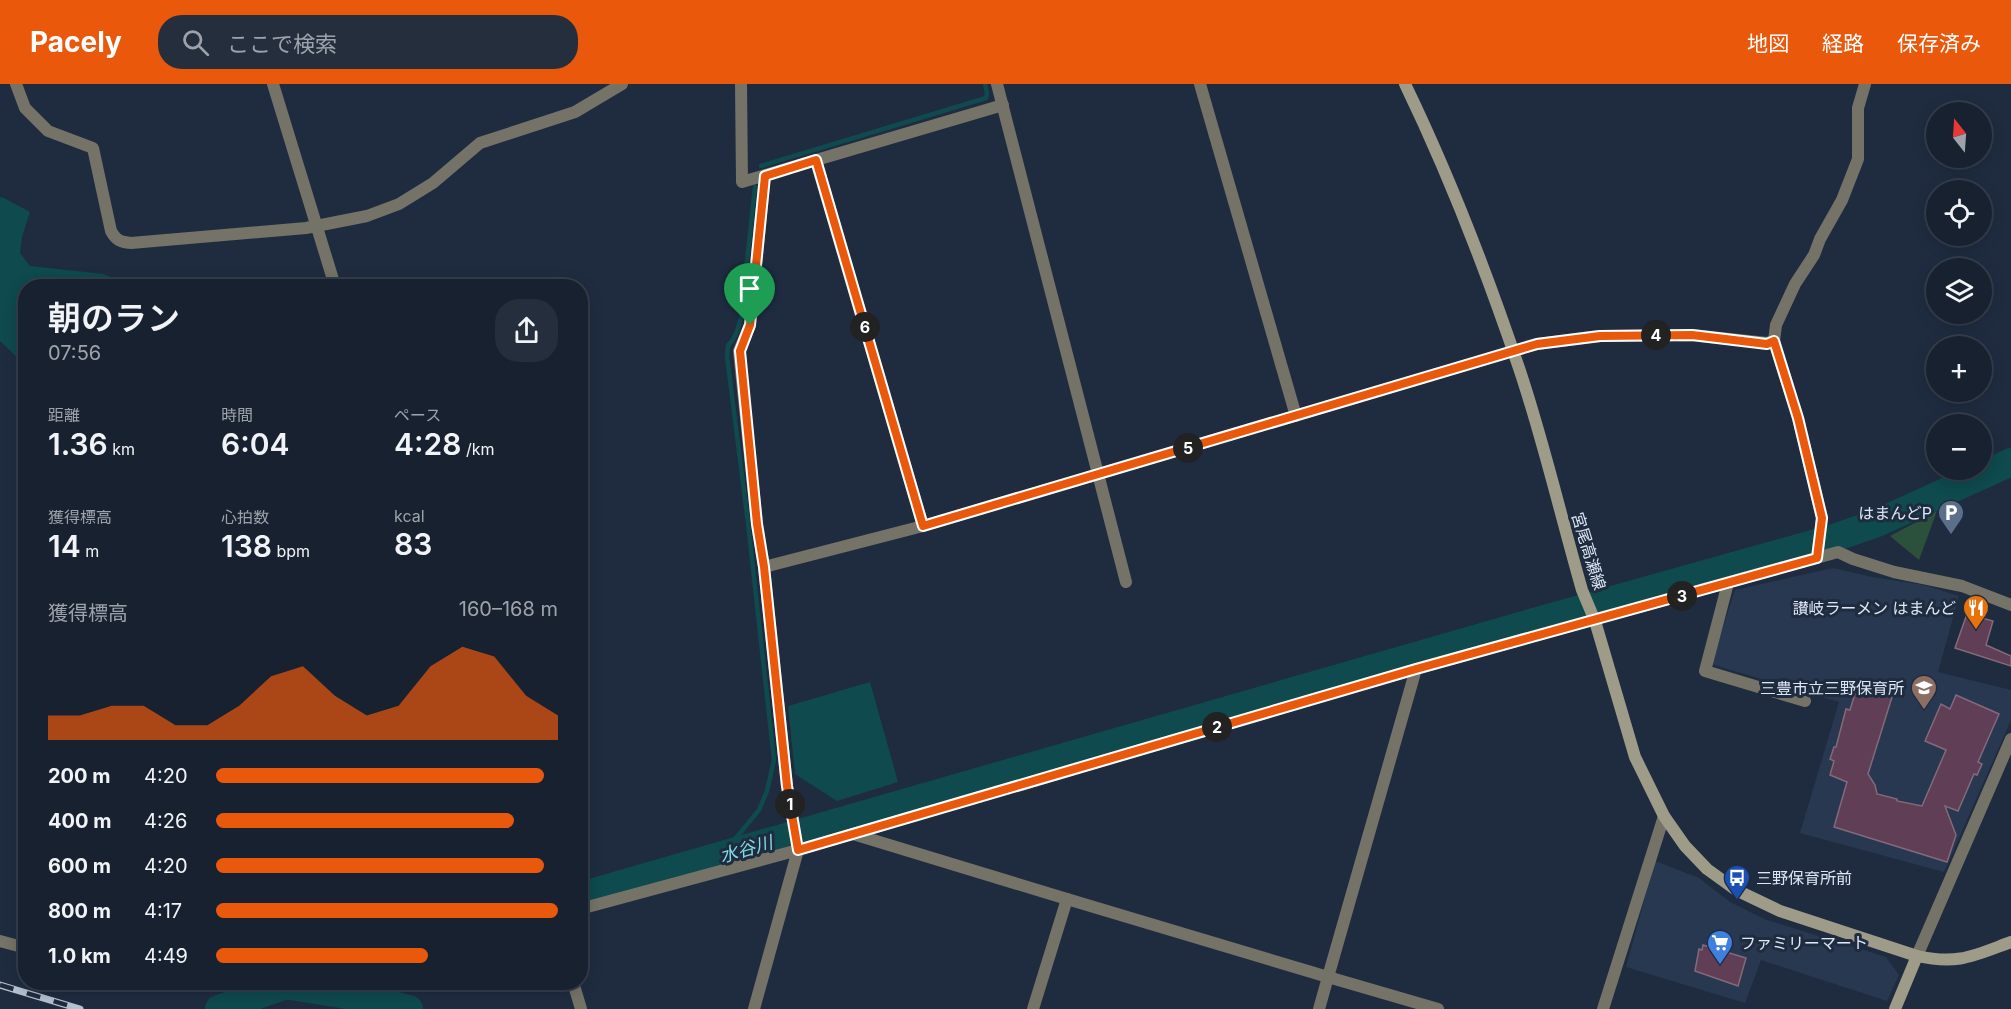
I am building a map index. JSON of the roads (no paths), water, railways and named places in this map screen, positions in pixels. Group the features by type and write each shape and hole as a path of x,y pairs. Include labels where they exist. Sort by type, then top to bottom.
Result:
{"main road":[{"name":"宮尾高瀬線","path":"1405,84 1449,181 1513,351 1582,590 1595,620 1635,758 1664,816 1685,846 1707,869 1736,890 1780,911 1917,956 1949,961 1970,957 2011,942"},
{"path":"1895,1009 1917,956"}],"street":[{"path":"16,84 25,108 48,131 93,148 111,231 114,238 121,243 197,239 316,226 367,216 399,204 433,183 480,143 575,112 622,84"},
{"path":"273,84 333,279"},
{"path":"741,84 741,182 1003,105"},
{"path":"998,84 1126,582"},
{"path":"1200,84 1296,416"},
{"path":"1817,557 1822,518 1798,418 1774,341 1776,325 1795,284 1814,255 1820,239 1842,200 1858,159 1858,108 1865,84"},
{"path":"816,160 923,526"},
{"path":"754,1009 798,846 787,786 740,351 750,325 765,176"},
{"path":"764,567 923,526 1537,344 1600,336 1692,335 1767,344 1774,341"},
{"path":"588,907 798,846 852,834 1416,669 1838,552 1894,572 1962,586 2011,605"},
{"path":"1728,583 1705,671 1805,701"},
{"path":"1318,1009 1416,669"},
{"path":"1917,956 2011,739"},
{"path":"1603,1009 1664,816"},
{"path":"852,834 1438,1009"},
{"path":"1033,1009 1067,899"},
{"path":"0,941 18,946"},
{"path":"575,990 581,1009"}],"waterway":[{"path":"761,166 986,98 985,84"},
{"path":"721,856 759,810 767,791 774,760 727,356 728,345 735,336 741,318 755,187"},
{"name":"水谷川","path":"588,894 1834,538 1877,523 2011,462"},
{"path":"219,1009 272,990"},
{"path":"316,990 366,998 409,1009"}],"railway":[{"path":"0,985 80,1009"}],"place":[{"name":"はまんどP","path":"1951,536"},
{"name":"讃岐ラーメン はまんど","path":"1976,631"},
{"name":"三豊市立三野保育所","path":"1924,711"},
{"name":"三野保育所前","path":"1737,901"},
{"name":"ファミリーマート","path":"1720,966"}]}
